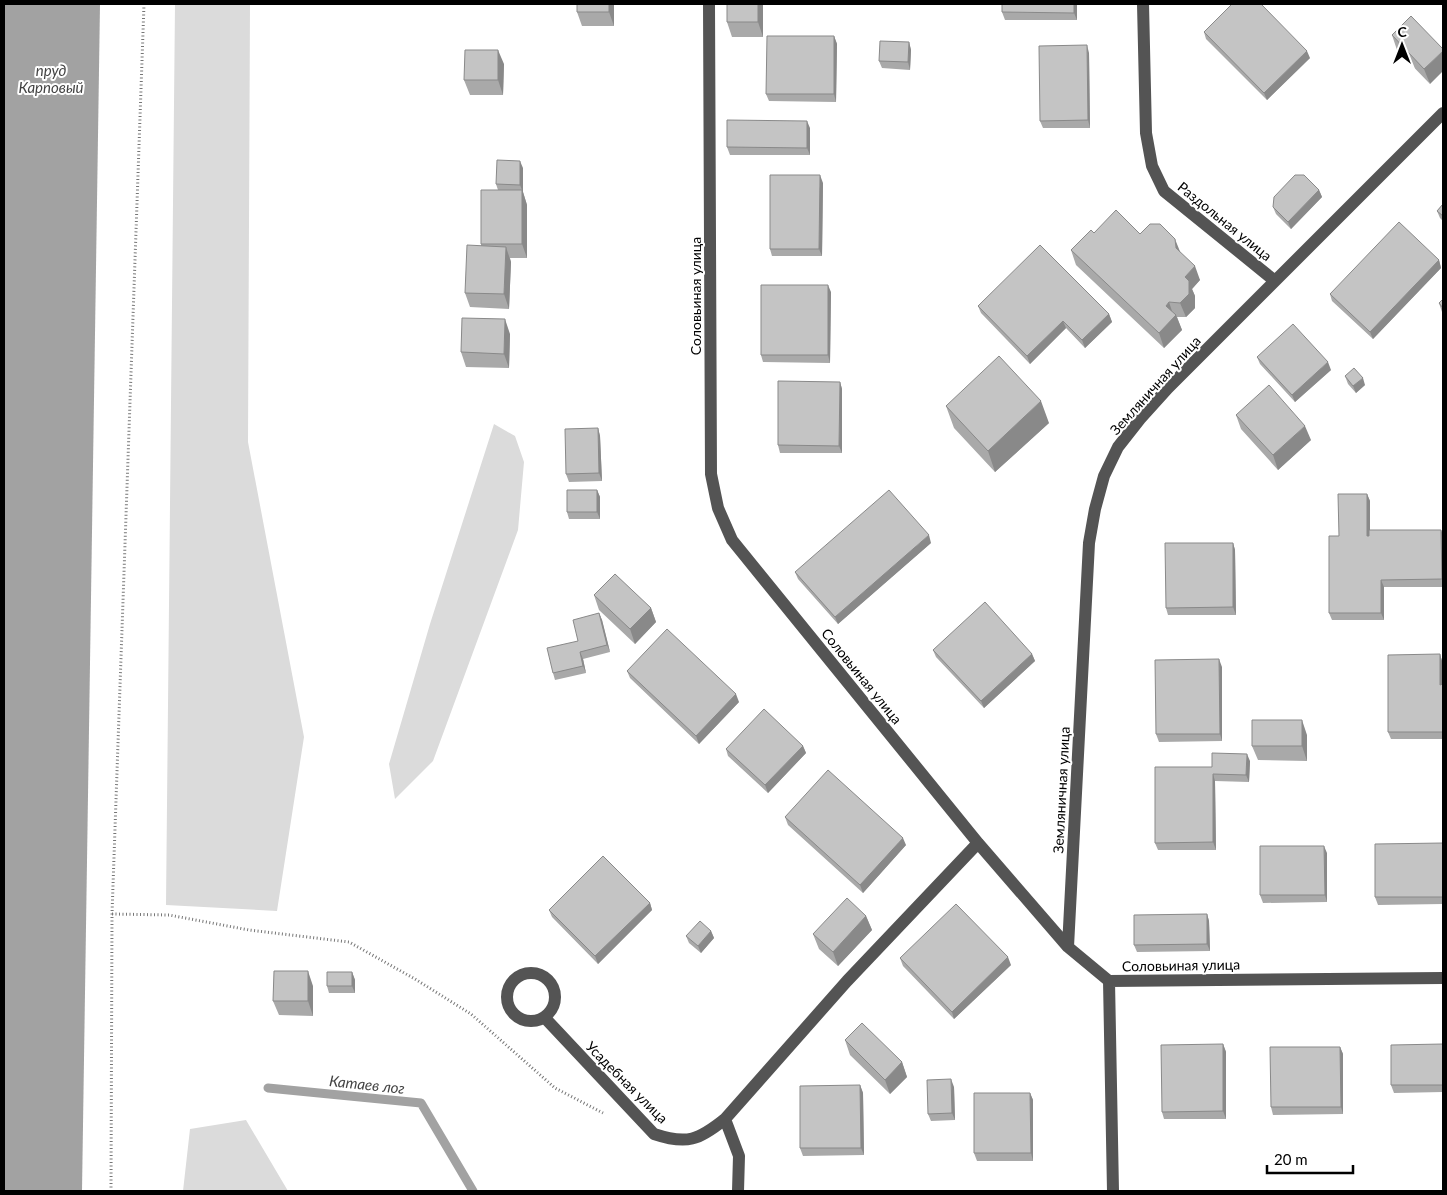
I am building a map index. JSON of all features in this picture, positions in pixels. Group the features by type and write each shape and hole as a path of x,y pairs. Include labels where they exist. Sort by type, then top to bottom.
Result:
{"street":[{"name":"Соловьиная улица","path":"710,4 711,474 718,508 732,540 978,844 1068,947 1109,981 1443,978"},
{"name":"Раздольная улица","path":"1143,4 1146,133 1152,166 1164,191 1275,281"},
{"name":"Земляничная улица","path":"1068,947 1089,543 1095,509 1104,476 1118,447 1168,388 1443,113"},
{"name":"Усадебная улица","path":"544,1017 654,1134 670,1140 691,1139 708,1133 726,1118 847,980 978,844"},
{"path":"1109,981 1113,1191"},
{"path":"726,1118 739,1156 738,1191"}],"path":[{"path":"111,1191 112,914 144,4"},
{"path":"112,914 170,915 249,930 349,942 471,1014 555,1088 605,1113"}],"shaded area":[{"path":"175,4 250,4 248,442 304,737 277,911 166,905"},
{"path":"494,424 515,436 524,462 518,530 433,761 395,799 389,764 430,624"},
{"path":"246,1120 288,1191 183,1191 190,1129"}],"water":[{"name":"пруд Карповый","path":"4,4 100,4 82,1191 4,1191"}],"building":[{"path":"577,4 609,4 609,12 577,12"},
{"path":"727,4 758,4 758,22 727,22"},
{"path":"1002,4 1074,4 1074,13 1002,12"},
{"path":"1232,4 1261,4 1307,51 1264,93 1204,32"},
{"path":"1411,16 1443,49 1424,69 1392,35"},
{"path":"767,36 834,36 834,94 766,94"},
{"path":"880,41 909,42 908,62 879,61"},
{"path":"1087,45 1088,120 1040,121 1039,46"},
{"path":"465,50 498,50 498,80 464,80"},
{"path":"727,120 807,121 807,148 727,147"},
{"path":"497,160 520,161 520,185 496,184"},
{"path":"770,175 820,175 819,249 770,249"},
{"path":"1295,175 1304,175 1319,190 1288,222 1273,207 1274,197"},
{"path":"481,190 522,190 522,244 481,244"},
{"path":"1443,204 1443,216 1437,211"},
{"path":"1116,210 1140,234 1150,224 1160,224 1175,239 1176,248 1195,266 1185,277 1189,281 1189,294 1180,303 1169,302 1166,306 1176,315 1159,333 1071,250 1091,230 1094,233"},
{"path":"1399,222 1439,260 1370,332 1330,294"},
{"path":"467,245 506,247 504,294 465,293"},
{"path":"1040,245 1109,314 1082,340 1063,321 1027,356 978,306"},
{"path":"761,285 828,285 828,355 761,355"},
{"path":"1443,299 1443,308 1439,303"},
{"path":"462,318 505,319 504,354 461,352"},
{"path":"1293,324 1328,362 1292,395 1257,357"},
{"path":"999,356 1041,401 988,451 946,406"},
{"path":"1354,368 1363,378 1353,386 1345,376"},
{"path":"778,381 840,382 839,446 778,445"},
{"path":"1269,385 1305,426 1273,455 1236,415"},
{"path":"598,428 599,473 566,474 565,429"},
{"path":"567,490 597,490 597,512 567,512"},
{"path":"889,490 929,535 835,617 795,572"},
{"path":"1338,494 1367,494 1367,536 1369,536 1369,530 1441,530 1442,579 1381,580 1381,613 1329,613 1329,536 1339,536"},
{"path":"1165,543 1233,543 1233,607 1166,608"},
{"path":"615,574 651,608 630,629 594,595"},
{"path":"985,602 1032,654 981,701 933,650"},
{"path":"599,613 607,645 580,652 583,666 553,673 547,648 578,641 573,620"},
{"path":"667,629 736,694 696,736 627,671"},
{"path":"1440,654 1440,685 1443,684 1443,732 1388,732 1388,655"},
{"path":"1219,659 1220,734 1156,734 1155,660"},
{"path":"764,709 803,746 765,785 726,749"},
{"path":"1252,720 1302,720 1302,746 1252,746"},
{"path":"1212,753 1247,754 1246,775 1213,774 1213,842 1155,843 1155,767 1212,767"},
{"path":"828,770 903,838 860,885 785,817"},
{"path":"1443,843 1443,897 1375,897 1375,844"},
{"path":"1260,846 1324,846 1325,895 1260,895"},
{"path":"603,856 650,903 595,956 549,910"},
{"path":"847,898 866,916 833,952 813,934"},
{"path":"956,904 1008,957 952,1012 900,958"},
{"path":"1207,914 1207,944 1134,945 1134,915"},
{"path":"700,921 711,931 698,946 686,936"},
{"path":"274,971 308,971 308,1001 273,1001"},
{"path":"327,972 352,972 352,986 327,986"},
{"path":"862,1023 902,1062 885,1080 845,1040"},
{"path":"1223,1044 1223,1111 1162,1112 1161,1045"},
{"path":"1443,1044 1443,1085 1391,1085 1391,1045"},
{"path":"1270,1047 1340,1047 1341,1107 1271,1107"},
{"path":"951,1079 952,1113 928,1114 927,1080"},
{"path":"860,1085 861,1148 800,1148 800,1086"},
{"path":"974,1093 1030,1093 1031,1153 974,1153"}],"waterway":[{"name":"Катаев лог","path":"268,1088 421,1103 473,1191"}]}
